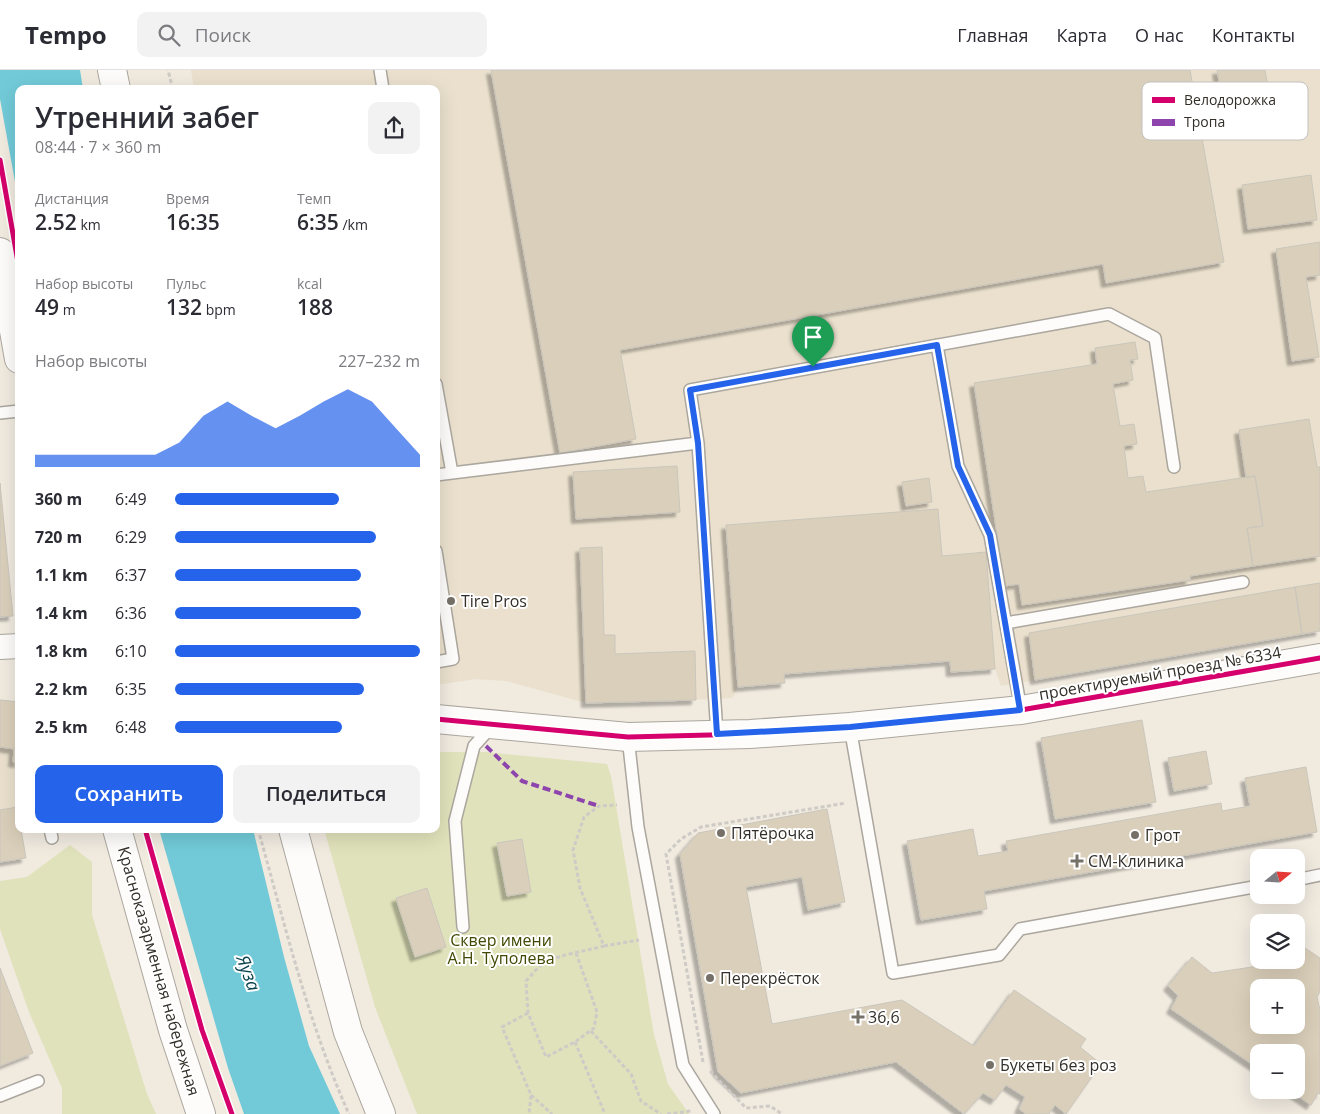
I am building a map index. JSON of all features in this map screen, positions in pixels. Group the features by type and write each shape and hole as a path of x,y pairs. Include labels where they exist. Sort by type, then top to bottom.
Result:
{"street":[{"path":"112,70 115,85"},
{"path":"0,252 15,336"},
{"path":"0,647 15,646"},
{"name":"проектируемый проезд № 6334","path":"440,719 628,737 850,727 1020,710 1320,658"},
{"name":"Красноказарменная набережная","path":"118,833 174,1030 201,1114"},
{"path":"294,833 348,1032 381,1114"}],"lane":[{"path":"380,70 382,85"},
{"path":"717,734 698,443 690,390 1109,314 1155,338 1174,467"},
{"path":"937,345 958,466 990,535 1020,710"},
{"path":"440,406 452,473"},
{"path":"0,413 15,411"},
{"path":"440,474 698,443"},
{"path":"440,576 453,659 440,661"},
{"path":"1006,624 1244,582"},
{"path":"463,927 455,821 474,746 494,724"},
{"path":"850,727 894,973 999,955 1020,929 1250,888"},
{"path":"628,737 638,827 683,1065 714,1114"},
{"path":"1305,878 1320,875"},
{"path":"0,1096 38,1081"}],"path":[{"path":"168,70 172,85"},
{"path":"782,1114 770,1106 746,1108 704,1064 666,854 681,839 701,826 849,802"},
{"path":"604,946 580,888 574,850 584,817 599,806 617,805"},
{"path":"259,833 311,1016 334,1081 349,1114"},
{"path":"576,953 597,1012 594,1028 575,1042 546,1057 528,1013 526,981 540,966 576,953 638,940"},
{"path":"528,1013 502,1027 531,1095 552,1114"},
{"path":"591,1031 630,1074 641,1101 661,1114"},
{"path":"575,1042 605,1114"},
{"path":"529,1114 531,1095"},
{"path":"667,1114 692,1111"}],"shaded area":[{"path":"191,70 1320,70 1320,631 1001,686 995,669 951,672 950,661 784,674 738,687 732,698 714,699 586,703 506,681 476,679 440,684 440,85 193,85"},
{"path":"0,700 15,702 15,833 22,833 26,858 0,862"}],"green space":[{"name":"Сквер имени А.Н. Туполева","path":"440,752 485,752 607,764 611,776 654,1035 668,1084 689,1114 417,1114 375,1007 325,833 440,833"},
{"path":"70,845 92,862 92,915 147,1094 156,1114 62,1114 62,1088 29,1012 0,929 0,881 27,877"}],"water":[{"path":"0,70 80,70 82,85 15,85 15,182 0,99"},
{"name":"Яуза","path":"160,833 254,833 284,957 309,1046 340,1114 244,1114 228,1068"}],"building":[{"path":"491,70 1190,70 1192,82 1142,82 1142,140 1202,140 1224,262 1106,283 1103,264 620,350 636,439 560,453"},
{"path":"1217,70 1265,70 1267,82 1219,82"},
{"path":"1311,175 1317,220 1248,229 1242,185"},
{"path":"1320,242 1320,275 1306,277 1319,357 1292,361 1276,249"},
{"path":"1135,342 1138,359 1130,360 1133,380 1113,384 1120,426 1134,424 1137,444 1124,446 1128,478 1143,476 1146,492 1255,476 1263,526 1247,528 1253,566 1190,576 1190,580 1022,605 1019,584 1005,586 974,383 1097,364 1095,348"},
{"path":"1309,419 1317,467 1320,467 1320,556 1253,566 1247,528 1263,526 1255,476 1246,477 1239,430"},
{"path":"677,466 680,512 576,519 573,472"},
{"path":"929,478 932,502 906,506 902,482"},
{"path":"0,483 13,616 0,617"},
{"path":"938,509 942,556 986,552 995,669 951,672 950,661 784,674 785,683 738,687 726,525"},
{"path":"602,547 604,635 615,635 615,654 695,651 696,700 586,703 580,548"},
{"path":"1320,583 1320,631 1302,634 1295,587"},
{"path":"1295,587 1302,634 1035,680 1029,633"},
{"path":"0,700 15,702 15,762 13,762 14,749 0,747"},
{"path":"1142,720 1156,802 1055,819 1041,738"},
{"path":"1206,751 1212,784 1174,791 1168,758"},
{"path":"1306,767 1317,832 984,891 987,909 921,920 907,841 973,829 978,856 1008,851 1006,841 1221,803 1222,811 1250,806 1245,778"},
{"path":"15,807 15,833 22,833 26,858 0,862 0,810"},
{"path":"827,809 845,902 808,910 802,877 746,887 772,1024 902,1000 974,1046 1014,990 1086,1039 1080,1047 1101,1064 1066,1114 1055,1105 1049,1114 1026,1114 1019,1109 1025,1097 1006,1085 995,1100 983,1093 964,1114 896,1062 741,1093 718,1072 680,854 698,833"},
{"path":"522,839 531,892 507,896 497,843"},
{"path":"427,888 446,947 415,957 396,898"},
{"path":"1305,948 1320,958 1320,992 1317,997 1320,1010 1320,1094 1318,1093 1311,1105 1302,1099 1305,1099 1305,1044 1250,1044 1250,1063 1171,1009 1178,996 1168,986 1192,957 1212,973 1250,967 1250,969 1305,969"},
{"path":"0,968 33,1053 0,1066"}],"marked path":[{"path":"486,746 522,781 599,806"}],"cycle path":[{"path":"0,160 15,245"},
{"path":"440,719 628,737 750,734 850,727 1021,710 1320,658"},
{"path":"146,833 202,1030 232,1114"}],"place":[{"name":"Tire Pros","path":"451,601"},
{"name":"Пятёрочка","path":"721,833"},
{"name":"Грот","path":"1135,835"},
{"name":"СМ-Клиника","path":"1077,861"},
{"name":"Перекрёсток","path":"710,978"},
{"name":"36,6","path":"858,1017"},
{"name":"Букеты без роз","path":"990,1065"}],"route":[{"path":"937,345 958,466 990,535 1018,688 1020,710 850,727 750,734 717,734 698,443 690,390 813,367 937,345"}]}
